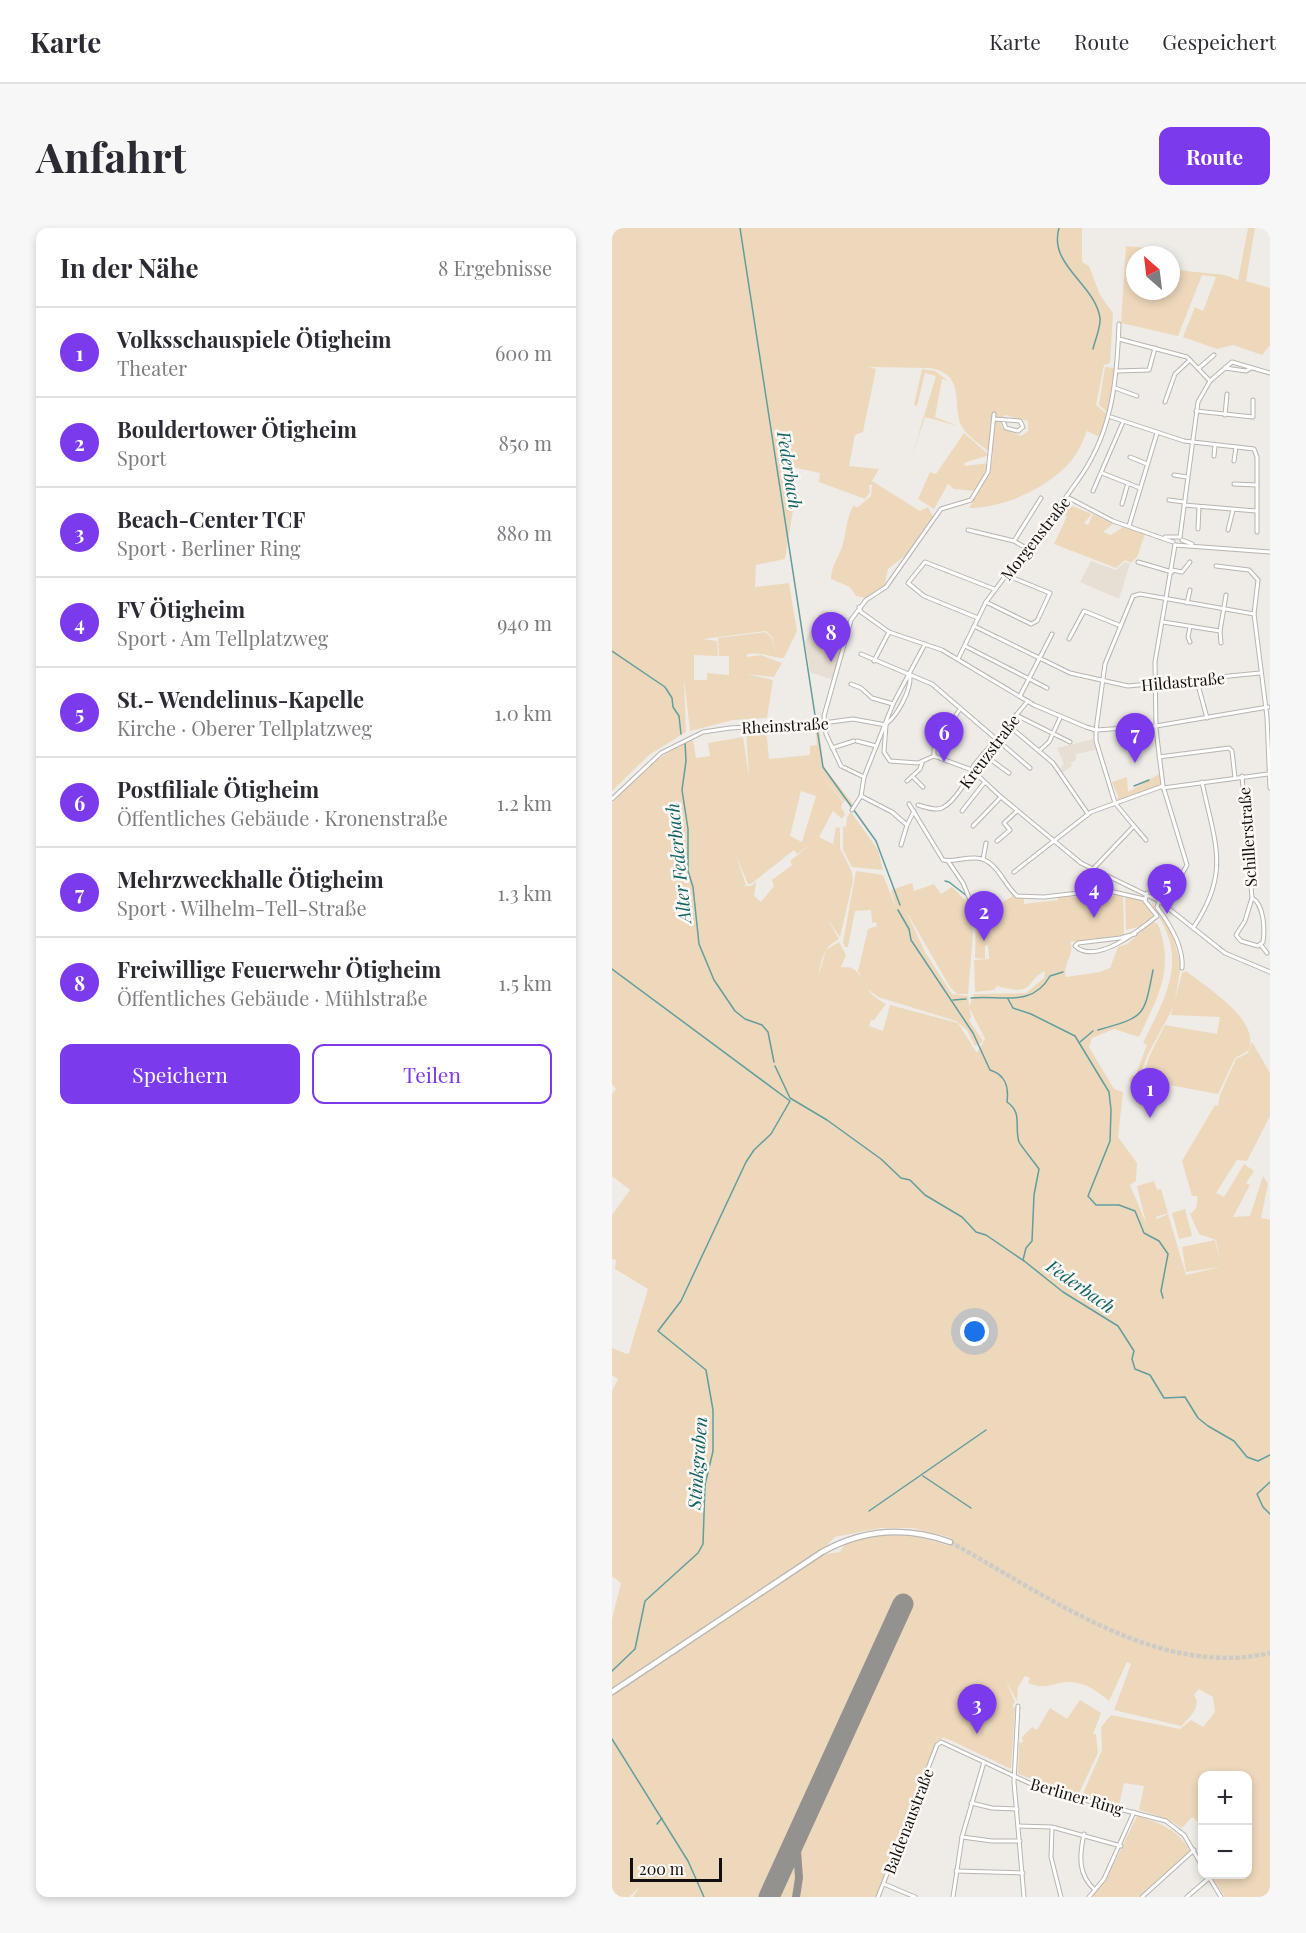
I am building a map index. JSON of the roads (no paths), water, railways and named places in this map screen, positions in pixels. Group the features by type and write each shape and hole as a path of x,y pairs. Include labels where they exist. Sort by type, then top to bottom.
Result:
{"main road":[{"path":"612,1692 822,1552 842,1542 871,1533 894,1531 921,1533 950,1542"}],"street":[{"name":"Morgenstraße","path":"958,660 986,602 1059,504 1069,498 1073,486 1096,451 1110,417 1118,371 1119,324"},
{"path":"1119,339 1190,360 1210,381"},
{"path":"1118,371 1149,370 1155,348"},
{"path":"1199,368 1214,355"},
{"path":"1165,402 1178,369 1190,360"},
{"path":"1165,904 1187,865 1163,787 1156,726 1155,662 1181,526 1197,411 1202,392 1210,381 1232,362 1270,373"},
{"path":"1224,368 1246,371 1251,368"},
{"path":"1115,388 1137,396"},
{"path":"1225,415 1227,394"},
{"path":"1197,411 1253,417 1253,400"},
{"path":"864,777 845,770 821,723 837,674 846,633 859,607 886,587 930,523 944,507 969,503 981,484 990,461 994,414"},
{"path":"1110,417 1192,443 1251,448 1257,454 1257,532"},
{"path":"994,418 1020,421 1023,427 1018,431 1006,428 1002,419"},
{"path":"1093,491 1123,422"},
{"path":"1128,526 1157,433"},
{"path":"1214,456 1215,445"},
{"path":"1234,460 1236,447"},
{"path":"1130,457 1147,464"},
{"path":"1102,473 1140,488"},
{"path":"1174,475 1187,477"},
{"path":"1122,504 1128,483"},
{"path":"1234,484 1257,485"},
{"path":"1014,541 1041,498"},
{"path":"1069,498 1128,526 1162,537 1231,551 1270,552"},
{"path":"1169,500 1199,507 1256,511"},
{"path":"1198,529 1199,507"},
{"path":"1228,530 1233,510"},
{"path":"968,530 1014,541 1026,548"},
{"path":"978,618 924,596 908,583 925,562 995,589"},
{"path":"1138,562 1182,572 1190,562"},
{"path":"1216,566 1249,570 1255,573 1259,588 1254,614 1266,707 1270,788"},
{"path":"986,602 1031,624 1037,621 1050,593 1006,575"},
{"path":"1187,603 1190,590"},
{"path":"1146,840 1115,803 1096,741 1101,681 1105,664 1135,594 1254,614"},
{"path":"1221,643 1220,631 1226,595"},
{"path":"859,607 861,612 889,632 925,644 958,660 1060,718 1096,730 1156,726 1266,707"},
{"path":"1069,639 1084,611 1121,626"},
{"path":"1163,622 1220,631"},
{"name":"Hildastraße","path":"974,626 1070,673 1128,686 1260,674"},
{"path":"1190,627 1188,638 1190,642"},
{"path":"874,661 889,632"},
{"path":"1020,696 1052,633"},
{"path":"853,808 861,796 864,777 893,704 910,676 925,644"},
{"path":"965,646 1047,687"},
{"path":"861,654 932,684 1030,768"},
{"path":"910,676 909,686 899,706 885,725 885,758 897,762 922,762 934,756 972,770 984,783 1053,841 1093,868 1165,904 1225,953 1270,972"},
{"path":"1197,681 1208,718"},
{"path":"851,684 861,688 872,698 893,704"},
{"name":"Kreuzstraße","path":"918,805 934,809 943,808 995,738 1028,701"},
{"path":"934,756 934,749 960,709"},
{"path":"1016,715 1070,742"},
{"path":"1039,752 1053,735 1060,718"},
{"name":"Rheinstraße","path":"612,799 652,759 685,739 730,728 815,724 854,719 885,725"},
{"path":"1007,724 1057,768 1088,814"},
{"path":"832,748 856,741 876,746"},
{"path":"1159,757 1229,748 1232,751 1235,778"},
{"path":"983,754 1009,773"},
{"path":"907,781 914,777 922,762"},
{"path":"1014,873 1088,814 1115,803 1163,787 1268,774"},
{"path":"914,777 923,787"},
{"name":"Schillerstraße","path":"1242,777 1252,898 1245,921 1236,935 1247,944 1261,945 1267,953"},
{"path":"1193,928 1215,890 1217,874 1217,854 1202,782"},
{"path":"962,811 984,783"},
{"path":"861,796 892,812 907,825"},
{"path":"974,826 1001,797"},
{"path":"909,804 943,860 983,859 993,865 1009,889 1024,898 1105,890 1144,899 1157,916 1136,934 1120,944 1082,950 1075,946 1078,943 1120,939 1136,934"},
{"path":"901,845 914,811"},
{"path":"997,841 1010,830 1004,823 1017,811"},
{"path":"1093,868 1134,826"},
{"path":"983,859 986,843"},
{"path":"948,861 963,883 970,900"},
{"path":"1144,899 1147,893"},
{"path":"1147,904 1152,897"},
{"name":"Schillerstraße","path":"1252,898 1259,904 1263,919 1264,937 1261,945"},
{"path":"1159,901 1157,907 1173,932 1182,969"},
{"path":"1018,1706 1014,1776 1024,1897"},
{"name":"Berliner Ring","path":"937,1745 943,1742 1014,1776 1064,1796 1166,1821 1184,1835 1198,1857"},
{"name":"Baldenaustraße","path":"878,1897 937,1745"},
{"path":"953,1897 962,1837 970,1803 984,1762"},
{"path":"970,1803 992,1808 1017,1809"},
{"path":"1089,1897 1104,1879 1134,1812"},
{"path":"1018,1826 1052,1827 1084,1834 1120,1846"},
{"path":"1052,1827 1051,1857 1061,1897"},
{"path":"1084,1834 1080,1857 1082,1871 1087,1883 1095,1890"},
{"path":"962,1837 992,1841 1020,1841"},
{"path":"1142,1897 1194,1850"},
{"path":"956,1871 1023,1873"},
{"path":"1188,1897 1205,1879"},
{"path":"1210,1879 1221,1897"},
{"path":"884,1884 915,1897"}],"waterway":[{"name":"Federbach","path":"740,228 823,767 876,841 900,905"},
{"path":"1059,228 1057,241 1060,253 1090,295 1100,318 1093,349"},
{"name":"Alter Federbach","path":"612,651 665,687 679,716 681,734"},
{"name":"Alter Federbach","path":"685,742 686,761 682,790 688,829 688,871 693,887 699,944 714,980 735,1011 745,1019 762,1025 768,1032 774,1062"},
{"path":"1134,786 1149,780"},
{"path":"945,881 967,896"},
{"path":"971,897 987,899"},
{"name":"Federbach","path":"898,910 909,929 911,940 973,1033 990,1070 1003,1078 1007,1091 1007,1102 1017,1115 1019,1142 1039,1169 1034,1195 1032,1241 1026,1248 1023,1260 1063,1292 1118,1326 1134,1351 1132,1359 1135,1369 1150,1375 1164,1398 1185,1397 1198,1418 1234,1441 1247,1457 1258,1461 1270,1455"},
{"name":"Stinkgraben","path":"612,969 790,1101 771,1134 754,1150 746,1162 681,1301 658,1331 706,1370 713,1410 713,1451 705,1485 703,1544 698,1553 645,1601 635,1649 612,1671"},
{"path":"1098,1030 1125,1022 1140,1013 1147,997 1153,970"},
{"path":"971,998 1025,996 1043,986 1050,976 1063,972"},
{"path":"953,1000 966,999"},
{"path":"1008,999 1013,1008 1031,1014 1075,1036 1109,1092 1110,1141 1088,1196 1096,1205 1119,1205 1135,1211 1144,1233 1159,1241 1168,1254 1161,1291 1163,1298"},
{"path":"1080,1042 1093,1031"},
{"name":"Alter Federbach","path":"775,1066 790,1098 827,1120 881,1159 901,1178 910,1180 925,1195 962,1217 976,1232 986,1235 1024,1261"},
{"path":"869,1511 986,1430"},
{"path":"923,1476 971,1508"},
{"name":"Federbach","path":"1270,1482 1257,1494 1263,1507 1270,1514"},
{"name":"Stinkgraben","path":"612,1739 688,1861 704,1897"},
{"name":"Stinkgraben","path":"657,1824 662,1818"}],"tunnel":[{"path":"950,1542 1063,1607 1103,1627 1144,1643 1185,1654 1227,1658 1270,1653"}],"place":[{"name":"Freiwillige Feuerwehr Ötigheim","path":"831,662"},
{"name":"Postfiliale Ötigheim","path":"944,762"},
{"name":"Mehrzweckhalle Ötigheim","path":"1135,763"},
{"name":"St.- Wendelinus-Kapelle","path":"1167,914"},
{"name":"FV Ötigheim","path":"1094,918"},
{"name":"Bouldertower Ötigheim","path":"984,941"},
{"name":"Volksschauspiele Ötigheim","path":"1150,1118"},
{"name":"Beach-Center TCF","path":"977,1734"}]}
